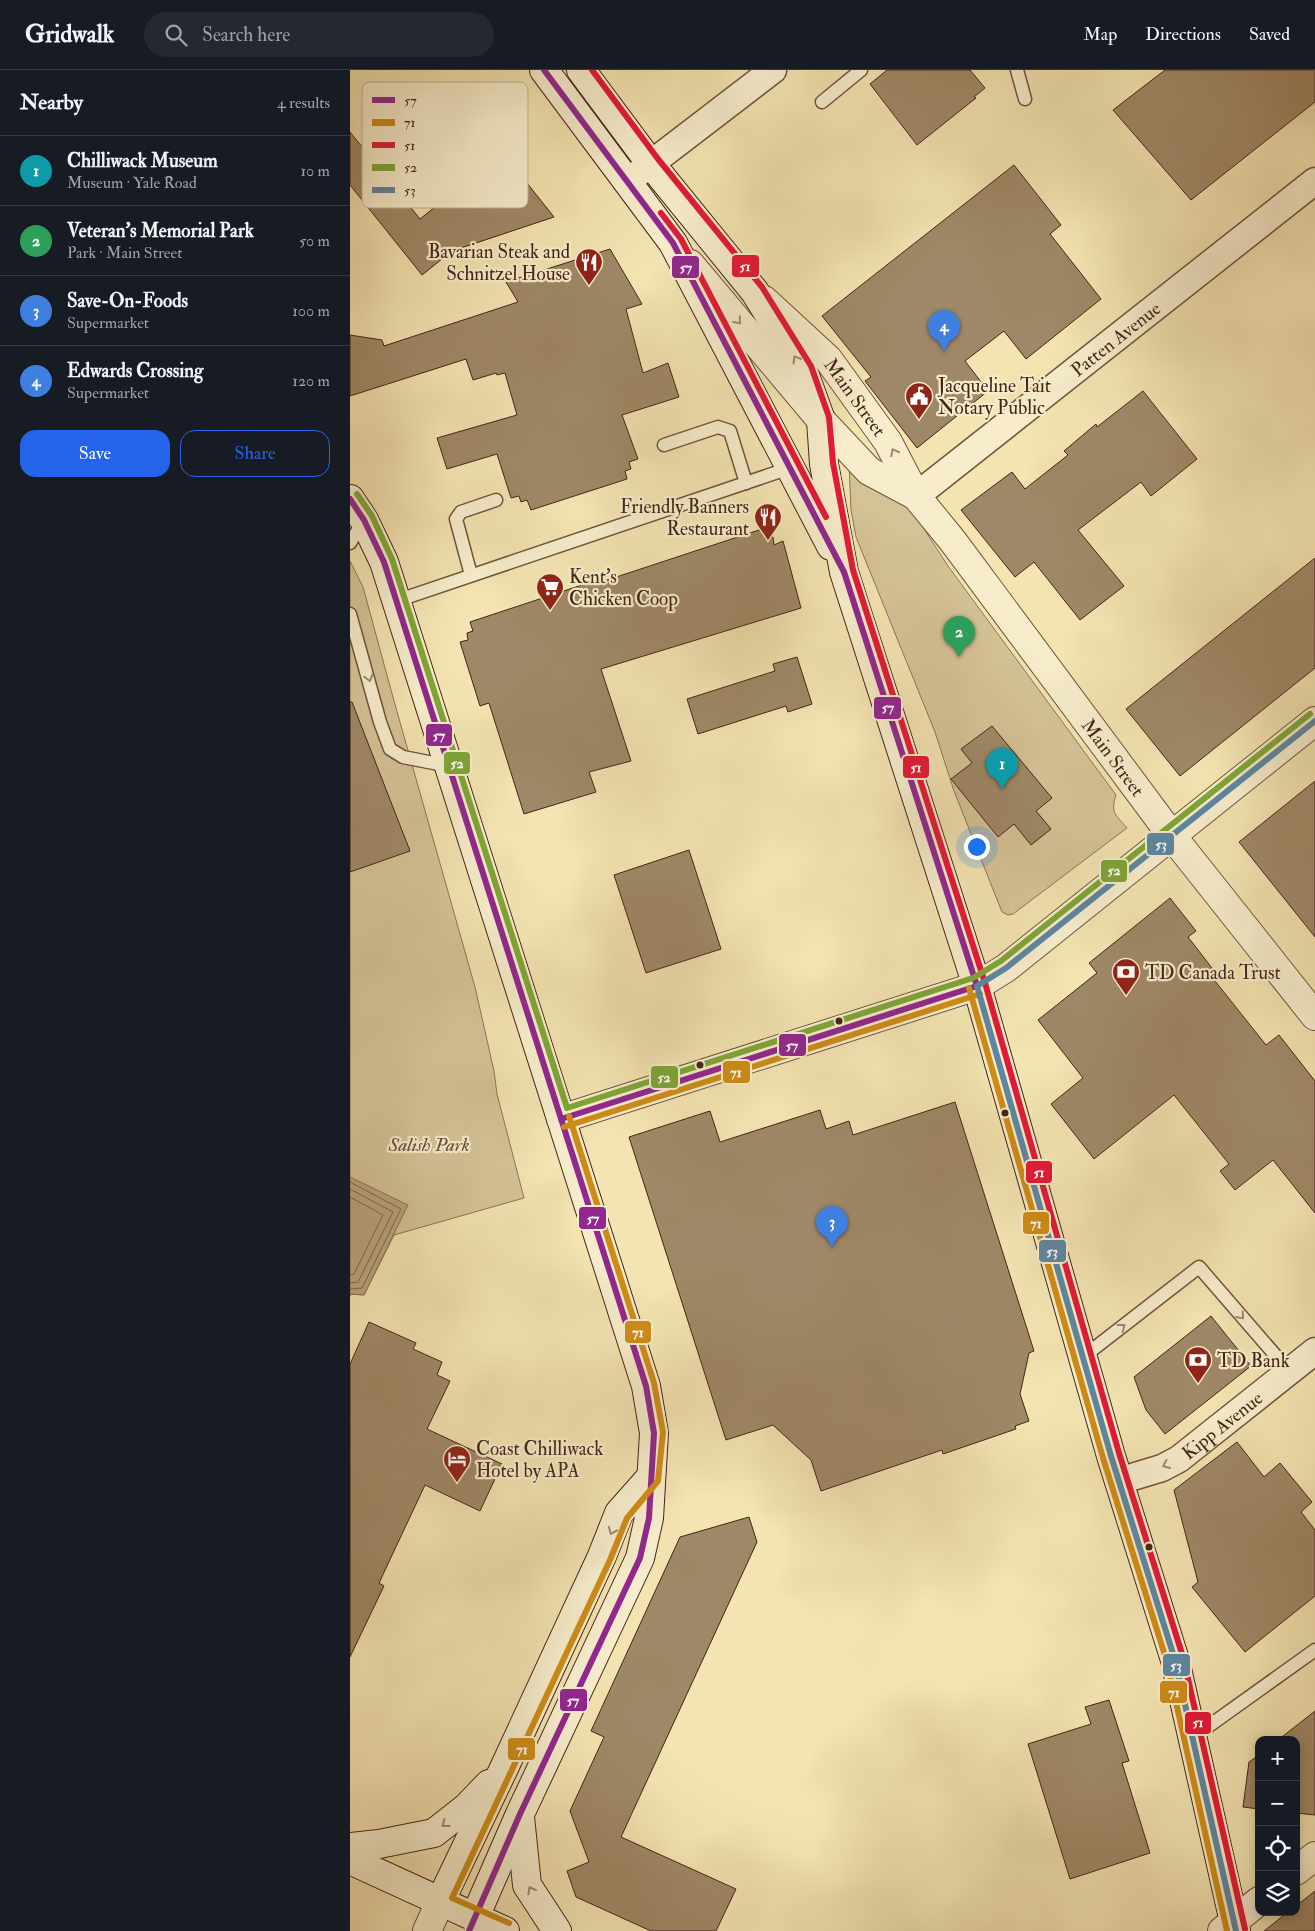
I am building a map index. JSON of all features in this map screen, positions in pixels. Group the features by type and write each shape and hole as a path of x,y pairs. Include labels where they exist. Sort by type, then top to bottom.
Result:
{"main road":[{"path":"544,70 673,243 844,572"},
{"path":"581,70 651,164 756,292 803,370 821,420 824,464 844,572 977,986 1119,1481 1175,1660 1231,1928"},
{"name":"Main Street","path":"673,243 821,420 869,471 916,496"},
{"name":"Main Street","path":"756,292 828,359 888,442 916,496 952,540 1172,836 1315,1016"},
{"path":"357,509 384,562 646,1386 654,1432 649,1518 640,1558 520,1814 472,1924"},
{"path":"561,1120 977,986 1006,968 1315,721"},
{"path":"427,1931 602,1556 618,1513 650,1478"},
{"path":"350,1847 379,1844 434,1833 467,1807 505,1766"},
{"path":"520,1814 527,1885 557,1931"},
{"path":"1300,1868 1315,1856"},
{"path":"350,1860 440,1902 472,1924 505,1931"},
{"path":"1231,1928 1255,1905"}],"street":[{"path":"627,182 773,70"},
{"name":"Patten Avenue","path":"916,496 1315,181"},
{"name":"Kipp Avenue","path":"1119,1481 1162,1468 1179,1459 1315,1350"}],"lane":[{"path":"822,102 861,70"},
{"path":"1018,70 1025,99"},
{"path":"664,445 718,427 724,428 730,431 746,483"},
{"path":"396,601 790,468"},
{"path":"471,575 456,519 461,512 496,500"},
{"path":"350,543 357,509"},
{"path":"350,614 380,722 390,749 404,756 449,766"},
{"path":"1083,1356 1199,1267 1288,1372"},
{"path":"1192,1738 1315,1650"}],"green space":[{"path":"849,465 910,507 948,566 1116,795 1114,801 1115,813 1127,828 1013,914 1008,915 1002,912 954,791 935,732 856,537 851,510"},
{"name":"Salish Park","path":"350,561 363,587 475,987 494,1071 497,1094 524,1198 394,1235 364,1295 351,1294 350,1296"}],"water":[{"path":"350,1177 408,1205 364,1295 351,1294 350,1296"}],"building":[{"path":"887,70 970,70 985,88 974,97 976,98 917,145 870,84"},
{"path":"1165,70 1315,70 1315,102 1191,200 1113,110"},
{"path":"350,132 362,147 362,200 350,185"},
{"path":"1014,165 1061,225 1050,234 1101,299 1026,359 1004,331 965,361 988,391 917,448 865,381 871,377 822,316"},
{"path":"528,184 554,217 452,251 422,275 368,208 411,208 420,219 434,208 528,208"},
{"path":"610,249 642,304 626,309 643,373 668,363 679,397 622,415 638,459 629,462 631,469 625,471 627,479 531,510 527,500 521,502 519,496 511,498 497,454 447,469 437,438 517,415 505,373 497,375 496,373 473,380 466,359 350,396 350,335 382,340 384,346 518,302 506,282"},
{"path":"1143,391 1197,459 1151,496 1141,482 1078,530 1124,586 1080,620 1034,562 1015,577 961,510 1012,472 1025,489 1068,455 1064,451 1096,424 1097,427"},
{"path":"762,529 766,539 773,537 774,545 783,541 801,608 601,669 631,761 589,772 596,792 524,814 489,703 480,706 460,642 468,640 467,633 473,631 470,622 591,582 592,585"},
{"path":"1315,558 1315,668 1180,776 1126,709"},
{"path":"797,657 812,704 788,712 786,706 698,734 687,699 775,671 773,664"},
{"path":"350,702 352,702 410,851 350,872"},
{"path":"992,726 1052,798 1036,811 1051,829 1031,845 1014,824 998,837 951,779 972,763 961,749"},
{"path":"1315,781 1315,937 1239,842"},
{"path":"689,850 721,949 646,973 614,875"},
{"path":"1170,898 1196,931 1188,937 1215,972 1211,976 1266,1045 1279,1035 1315,1081 1315,1213 1273,1160 1235,1190 1220,1171 1229,1164 1174,1095 1094,1159 1051,1104 1083,1078 1038,1020 1097,973 1089,963"},
{"path":"955,1102 1034,1351 1029,1353 1020,1394 1029,1421 1015,1426 1016,1429 943,1454 942,1450 821,1491 811,1460 773,1425 726,1440 629,1137 710,1111 720,1142 820,1110 826,1129 849,1121 853,1135"},
{"path":"1211,1316 1251,1366 1165,1434 1146,1410 1134,1377"},
{"name":"Coast Chilliwack Hotel by APA","path":"369,1322 416,1343 413,1349 442,1362 437,1375 450,1381 427,1429 502,1464 480,1511 425,1485 379,1583 384,1586 350,1657 350,1364"},
{"path":"1237,1442 1264,1477 1280,1463 1312,1502 1301,1512 1315,1530 1315,1596 1245,1652 1192,1587 1198,1582 1174,1490"},
{"path":"749,1517 757,1542 621,1837 736,1889 716,1931 651,1931 576,1897 567,1871 589,1862 570,1811 604,1737 591,1731 680,1537"},
{"path":"1109,1700 1129,1761 1122,1763 1150,1853 1070,1879 1028,1744 1091,1724 1085,1707"},
{"path":"1315,1711 1315,1815 1300,1813 1300,1736 1283,1736"},
{"path":"1255,1758 1255,1808 1243,1807 1249,1762"},
{"path":"1315,1891 1315,1931 1264,1931 1283,1916 1300,1916 1300,1903"}],"transit line":[{"name":"57","path":"544,70 673,243 844,572 977,986 561,1119"},
{"name":"51","path":"592,70 658,159 762,287 811,366 829,417 833,463 853,570 985,983 1119,1453 1183,1657 1245,1929"},
{"name":"51","path":"661,213 681,239 826,517"},
{"name":"52","path":"357,494 372,516 392,559 567,1108 973,978 1001,961 1310,714"},
{"name":"57","path":"350,499 364,520 384,562 646,1386 654,1433 649,1518 640,1558 520,1814 469,1931"},
{"name":"53","path":"1236,1931 1175,1660 1111,1456 977,986 1006,968 1315,721"},
{"name":"71","path":"969,988 1103,1458 1167,1662 1227,1931"},
{"name":"71","path":"564,1127 980,994"},
{"name":"71","path":"509,1923 452,1898 610,1560 627,1518 658,1481 663,1432 654,1383 569,1116"}],"place":[{"name":"Bavarian Steak and Schnitzel House","path":"589,286"},
{"name":"Edwards Crossing","path":"944,351"},
{"name":"Jacqueline Tait Notary Public","path":"919,420"},
{"name":"Friendly Banners Restaurant","path":"768,541"},
{"name":"Kent's Chicken Coop","path":"550,611"},
{"name":"Veteran's Memorial Park","path":"959,657"},
{"name":"Chilliwack Museum","path":"1002,789"},
{"name":"TD Canada Trust","path":"1126,996"},
{"name":"Save-On-Foods","path":"832,1247"},
{"name":"TD Bank","path":"1198,1384"},
{"name":"Coast Chilliwack Hotel by APA","path":"457,1483"}]}
